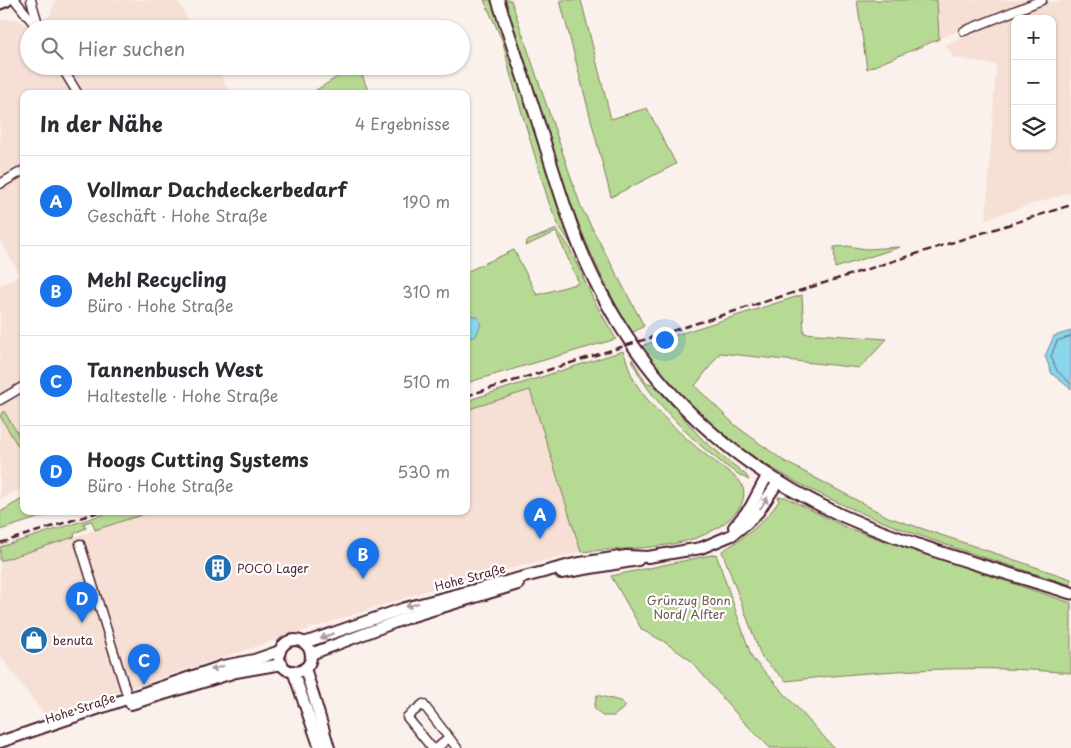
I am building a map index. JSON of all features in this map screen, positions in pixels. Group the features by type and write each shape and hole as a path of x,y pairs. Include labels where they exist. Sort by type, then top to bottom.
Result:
{"main road":[{"path":"0,3 7,0"},
{"path":"498,0 562,199 580,247 603,297 629,341 674,397 704,428 767,476 842,515 898,538 1071,593"}],"street":[{"path":"15,0 32,20"},
{"path":"31,0 37,20"},
{"path":"964,31 1042,0"},
{"path":"66,75 76,90"},
{"path":"0,184 20,172"},
{"path":"0,400 20,388"},
{"name":"Hohe Straße","path":"719,541 750,508 767,476"},
{"name":"Hohe Straße","path":"304,643 405,608 575,567 626,556 648,557 701,548 732,535 747,523 758,512 778,482"},
{"name":"Hohe Straße","path":"80,544 128,698"},
{"name":"Hohe Straße","path":"311,654 441,607 575,567"},
{"path":"320,748 293,672 282,664 280,651 285,644 292,641 304,643 311,654 305,668 329,748"},
{"name":"Hohe Straße","path":"2,744 223,666 254,660 280,651"},
{"name":"Hohe Straße","path":"40,731 228,674 282,664"},
{"path":"293,672 305,668"},
{"path":"432,748 407,716 422,704 457,748"},
{"path":"436,748 449,738"}],"shaded area":[{"path":"55,0 177,0 189,20 41,20 50,16"},
{"path":"937,0 1029,0 939,39"},
{"path":"1071,0 1071,192 986,219 996,65 954,58 945,45 1011,17 1011,150 1056,150 1056,15 1015,15 1049,2"},
{"path":"0,19 20,21 20,75 220,75 229,90 20,90 20,275 0,241"},
{"path":"20,275 20,489 0,500 0,285"},
{"path":"530,389 581,552 447,584 45,716 0,656 0,561 141,515 470,515 470,409"}],"green space":[{"path":"484,0 492,0 572,246 558,224 549,203 510,73 503,42"},
{"path":"504,0 511,0 581,207 644,326 632,333 610,294 574,212 544,128"},
{"path":"560,0 581,0 611,119 647,108 676,164 611,197"},
{"path":"857,0 937,0 939,39 867,69"},
{"path":"341,75 362,75 368,90 316,90"},
{"path":"557,229 568,245 593,299 616,339 470,382 470,270 514,250 537,295 579,283 556,232 525,246 527,241"},
{"path":"848,246 866,249 900,247 835,268 834,247"},
{"path":"802,295 804,333 887,339 860,368 720,353 695,386 736,426 784,461 888,517 1071,579 1071,585 982,557 894,526 808,488 767,465 728,439 704,419 682,396 641,346"},
{"path":"623,351 632,376 653,406 701,451 739,481 744,492 741,504 738,510 723,524 705,534 686,541 644,548 581,552 530,390 470,409 470,400"},
{"path":"632,359 646,383 654,384 703,440 746,475 749,480 718,460 682,427 650,391"},
{"path":"4,411 20,437 20,449 0,416"},
{"path":"778,497 785,497 847,528 1071,603 1071,673 1000,669 928,670 893,671 786,681 762,658 722,551 760,523 779,501"},
{"path":"20,500 20,515 47,515 0,530 0,512"},
{"path":"101,515 141,515 95,530 92,521 84,523 86,528 75,533 74,537 0,561 0,547"},
{"name":"Grünzug Bonn Nord/ Alfter","path":"716,554 752,658 834,748 770,748 740,718 690,660 663,641 642,630 611,576"},
{"path":"597,695 620,701 626,706 614,716 602,716 594,708"}],"water":[{"path":"470,315 478,317 481,324 476,336 470,338"},
{"path":"1071,331 1071,389 1052,374 1045,356 1054,336"}],"railway":[{"path":"470,395 1071,205"},
{"path":"0,543 89,515"}],"place":[{"name":"Vollmar Dachdeckerbedarf","path":"540,539"},
{"name":"POCO Lager","path":"218,568"},
{"name":"Mehl Recycling","path":"363,579"},
{"name":"Hoogs Cutting Systems","path":"82,623"},
{"name":"benuta","path":"34,640"},
{"name":"Tannenbusch West","path":"144,685"}]}
